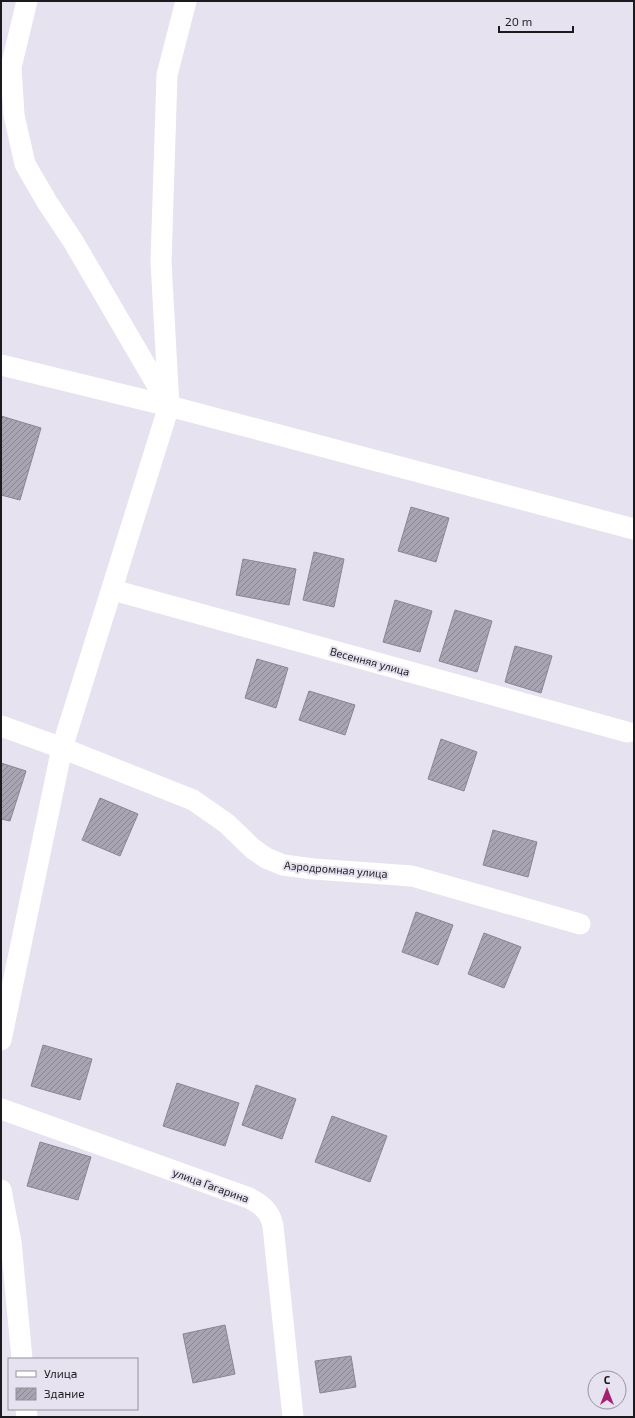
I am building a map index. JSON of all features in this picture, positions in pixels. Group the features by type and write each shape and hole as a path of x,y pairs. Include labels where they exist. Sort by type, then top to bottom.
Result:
{"street":[{"path":"27,1 11,67 14,115 25,164 47,202 73,241 170,406"},
{"path":"1,1040 62,748 170,406 161,262 168,75 186,1"},
{"path":"1,365 170,406 634,529"},
{"name":"Весенняя улица","path":"113,590 627,732"},
{"name":"Аэродромная улица","path":"1,726 62,748 193,800 226,823 253,849 266,858 283,865 314,869 412,876 580,924"},
{"name":"улица Гагарина","path":"1,1108 249,1198 259,1203 267,1210 272,1218 294,1417"},
{"path":"1,1190 11,1242 9,1302 22,1358"}],"building":[{"path":"1,416 41,428 20,500 1,495"},
{"path":"411,507 449,518 436,562 398,551"},
{"path":"314,552 344,559 334,607 303,600"},
{"path":"243,559 296,569 289,605 236,595"},
{"path":"395,600 432,611 420,652 383,642"},
{"path":"455,610 492,621 477,672 439,661"},
{"path":"515,646 552,656 541,693 505,682"},
{"path":"257,659 288,668 276,708 245,698"},
{"path":"309,691 355,705 345,735 299,720"},
{"path":"441,739 477,752 464,791 428,779"},
{"path":"1,763 26,771 10,821 1,819"},
{"path":"100,798 138,814 120,856 82,840"},
{"path":"493,830 537,842 528,877 483,865"},
{"path":"416,912 453,925 438,965 402,952"},
{"path":"484,933 521,947 504,988 468,974"},
{"path":"43,1045 92,1059 80,1100 31,1086"},
{"path":"177,1083 239,1103 225,1146 163,1126"},
{"path":"256,1085 296,1099 282,1139 242,1125"},
{"path":"332,1116 387,1136 370,1182 315,1162"},
{"path":"40,1142 91,1157 78,1200 27,1186"},
{"path":"225,1325 235,1374 193,1383 183,1334"},
{"path":"351,1356 356,1387 320,1393 315,1361"}]}
